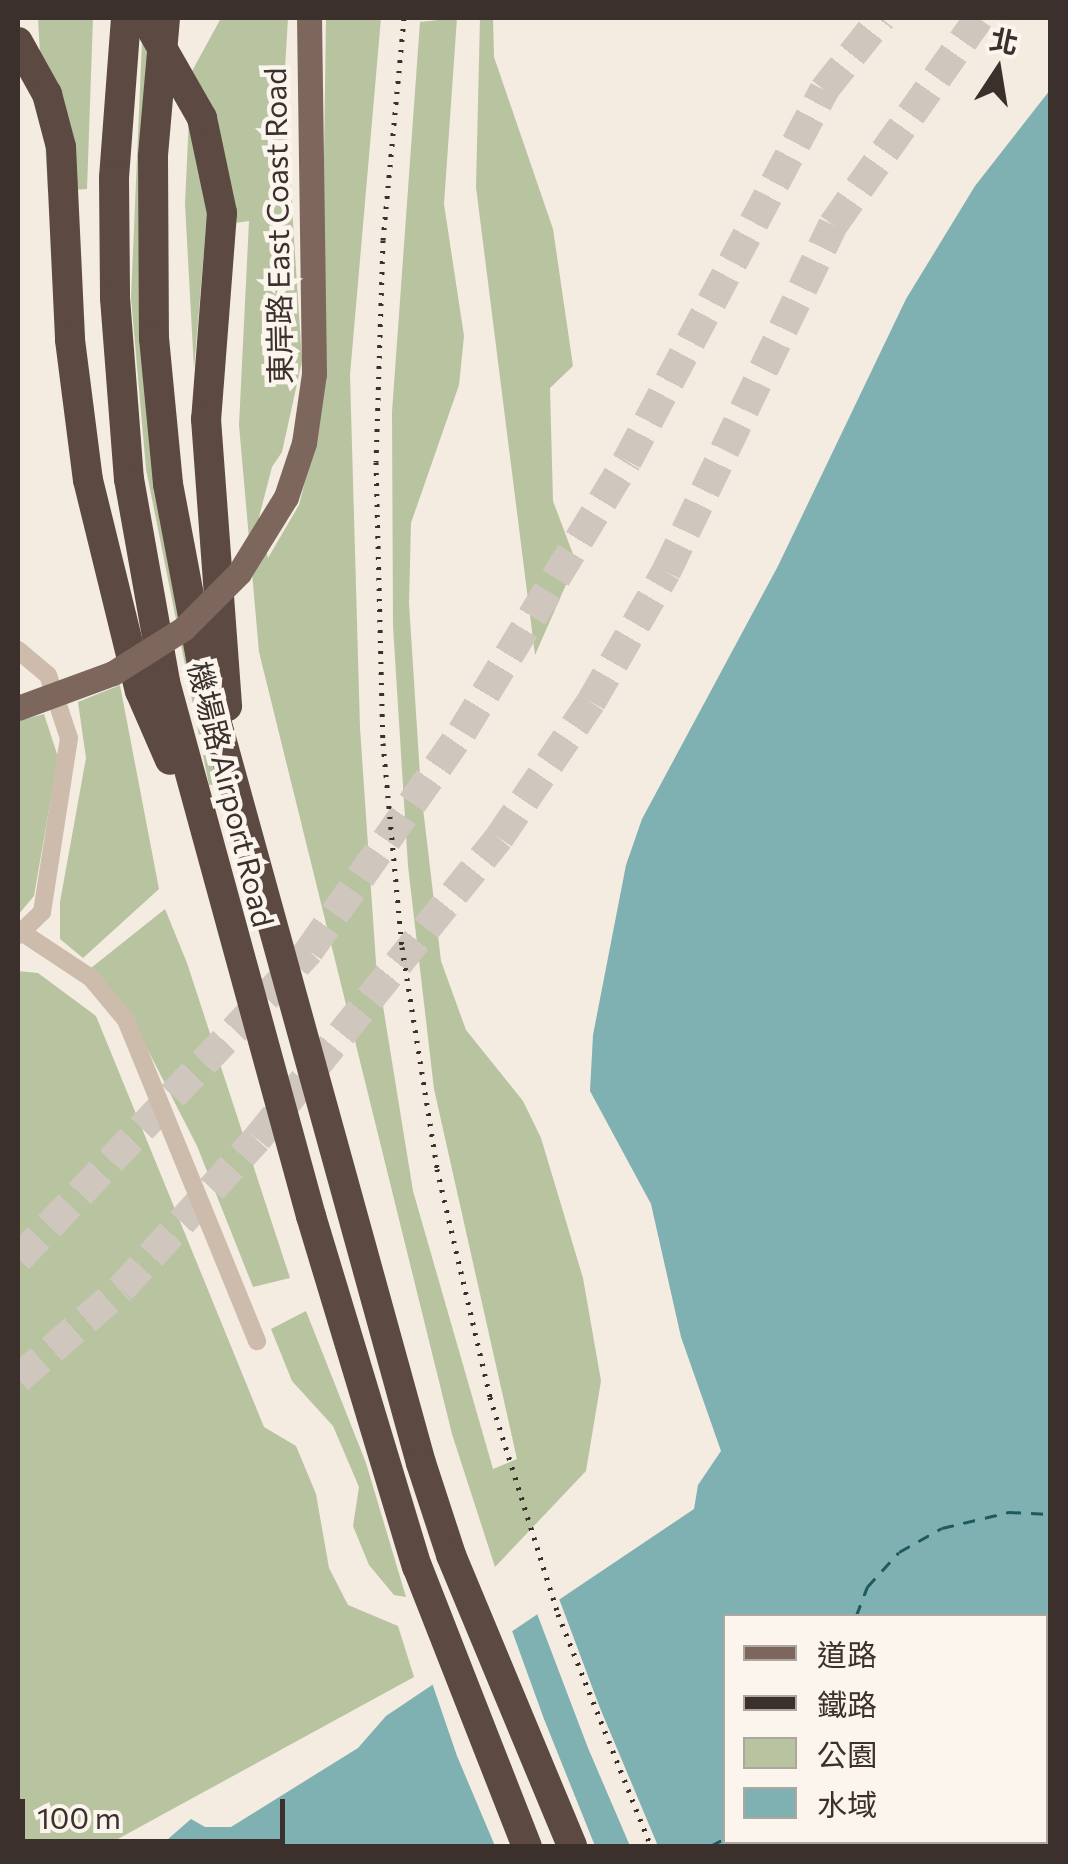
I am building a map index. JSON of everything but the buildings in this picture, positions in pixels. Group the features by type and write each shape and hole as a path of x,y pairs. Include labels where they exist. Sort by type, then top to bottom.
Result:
{"highway":[{"name":"機場路 Airport Road","path":"165,18 152,230 160,416 184,583 232,784 397,1384 451,1555 572,1846"},
{"name":"機場路 Airport Road","path":"130,19 114,230 129,479 165,682 208,845 417,1566 527,1846"},
{"path":"130,19 176,62 202,118 222,214 206,420 232,784"},
{"path":"18,42 47,94 62,147 70,340 88,480 140,691 208,845"}],"main road":[{"name":"東岸路 East Coast Road","path":"18,708 113,673 183,629 239,573 286,497 304,444 314,374 309,18"}],"street":[{"path":"18,650 48,675 69,738 45,900 37,922 20,934 91,978 126,1020 257,1341"}],"green space":[{"path":"38,18 93,18 87,189 48,192"},
{"path":"143,18 155,18 142,298 223,783 209,785 146,469 131,298"},
{"path":"221,18 288,18 284,85 302,361 282,452 272,467 259,517 268,558 299,505 320,423 326,18 381,18 350,375 360,728 376,963 413,1191 493,1469 517,1459 434,1089 408,866 393,626 392,412 420,22 457,18 444,204 464,336 459,385 411,523 409,603 421,791 441,961 466,1030 523,1101 541,1138 583,1278 601,1381 586,1471 495,1567 452,1434 259,652 239,425 249,221 206,227 194,369 185,204 191,73"},
{"path":"480,18 493,18 494,57 553,229 573,366 550,388 553,501 576,562 535,655 476,187"},
{"path":"120,685 159,889 83,958 60,939 60,902 86,758 78,702"},
{"path":"44,714 58,757 34,896 18,915 18,721"},
{"path":"165,909 187,963 290,1278 253,1287 197,1146 130,1015 91,968"},
{"path":"18,971 38,973 96,1016 264,1427 296,1446 316,1494 329,1568 348,1605 398,1626 414,1677 105,1846 18,1846"},
{"path":"306,1311 366,1463 406,1597 394,1595 369,1565 353,1526 359,1487 333,1426 292,1381 271,1329"}],"water":[{"path":"1050,90 1050,1846 160,1846 191,1819 205,1827 231,1827 358,1748 386,1716 694,1509 698,1485 721,1451 681,1337 651,1204 590,1091 593,1035 626,865 642,819 778,566 906,299 975,186"}],"pier":[{"path":"558,1596 658,1846 630,1846 588,1748 536,1611"},
{"path":"511,1628 595,1846 495,1846 457,1756 431,1680"}],"ferry route":[{"path":"857,1614 867,1587 899,1552 942,1528 1009,1512 1050,1514"},
{"path":"710,1846 723,1840"}],"tunnel":[{"path":"18,1259 309,951 462,732 627,461 824,90 881,18"},
{"path":"18,1379 121,1289 257,1139 499,838 591,702 666,572 833,225 979,18"}],"railway":[{"path":"404,18 383,240 376,462 383,743 402,947 437,1169 490,1397 558,1614 651,1846"}]}
